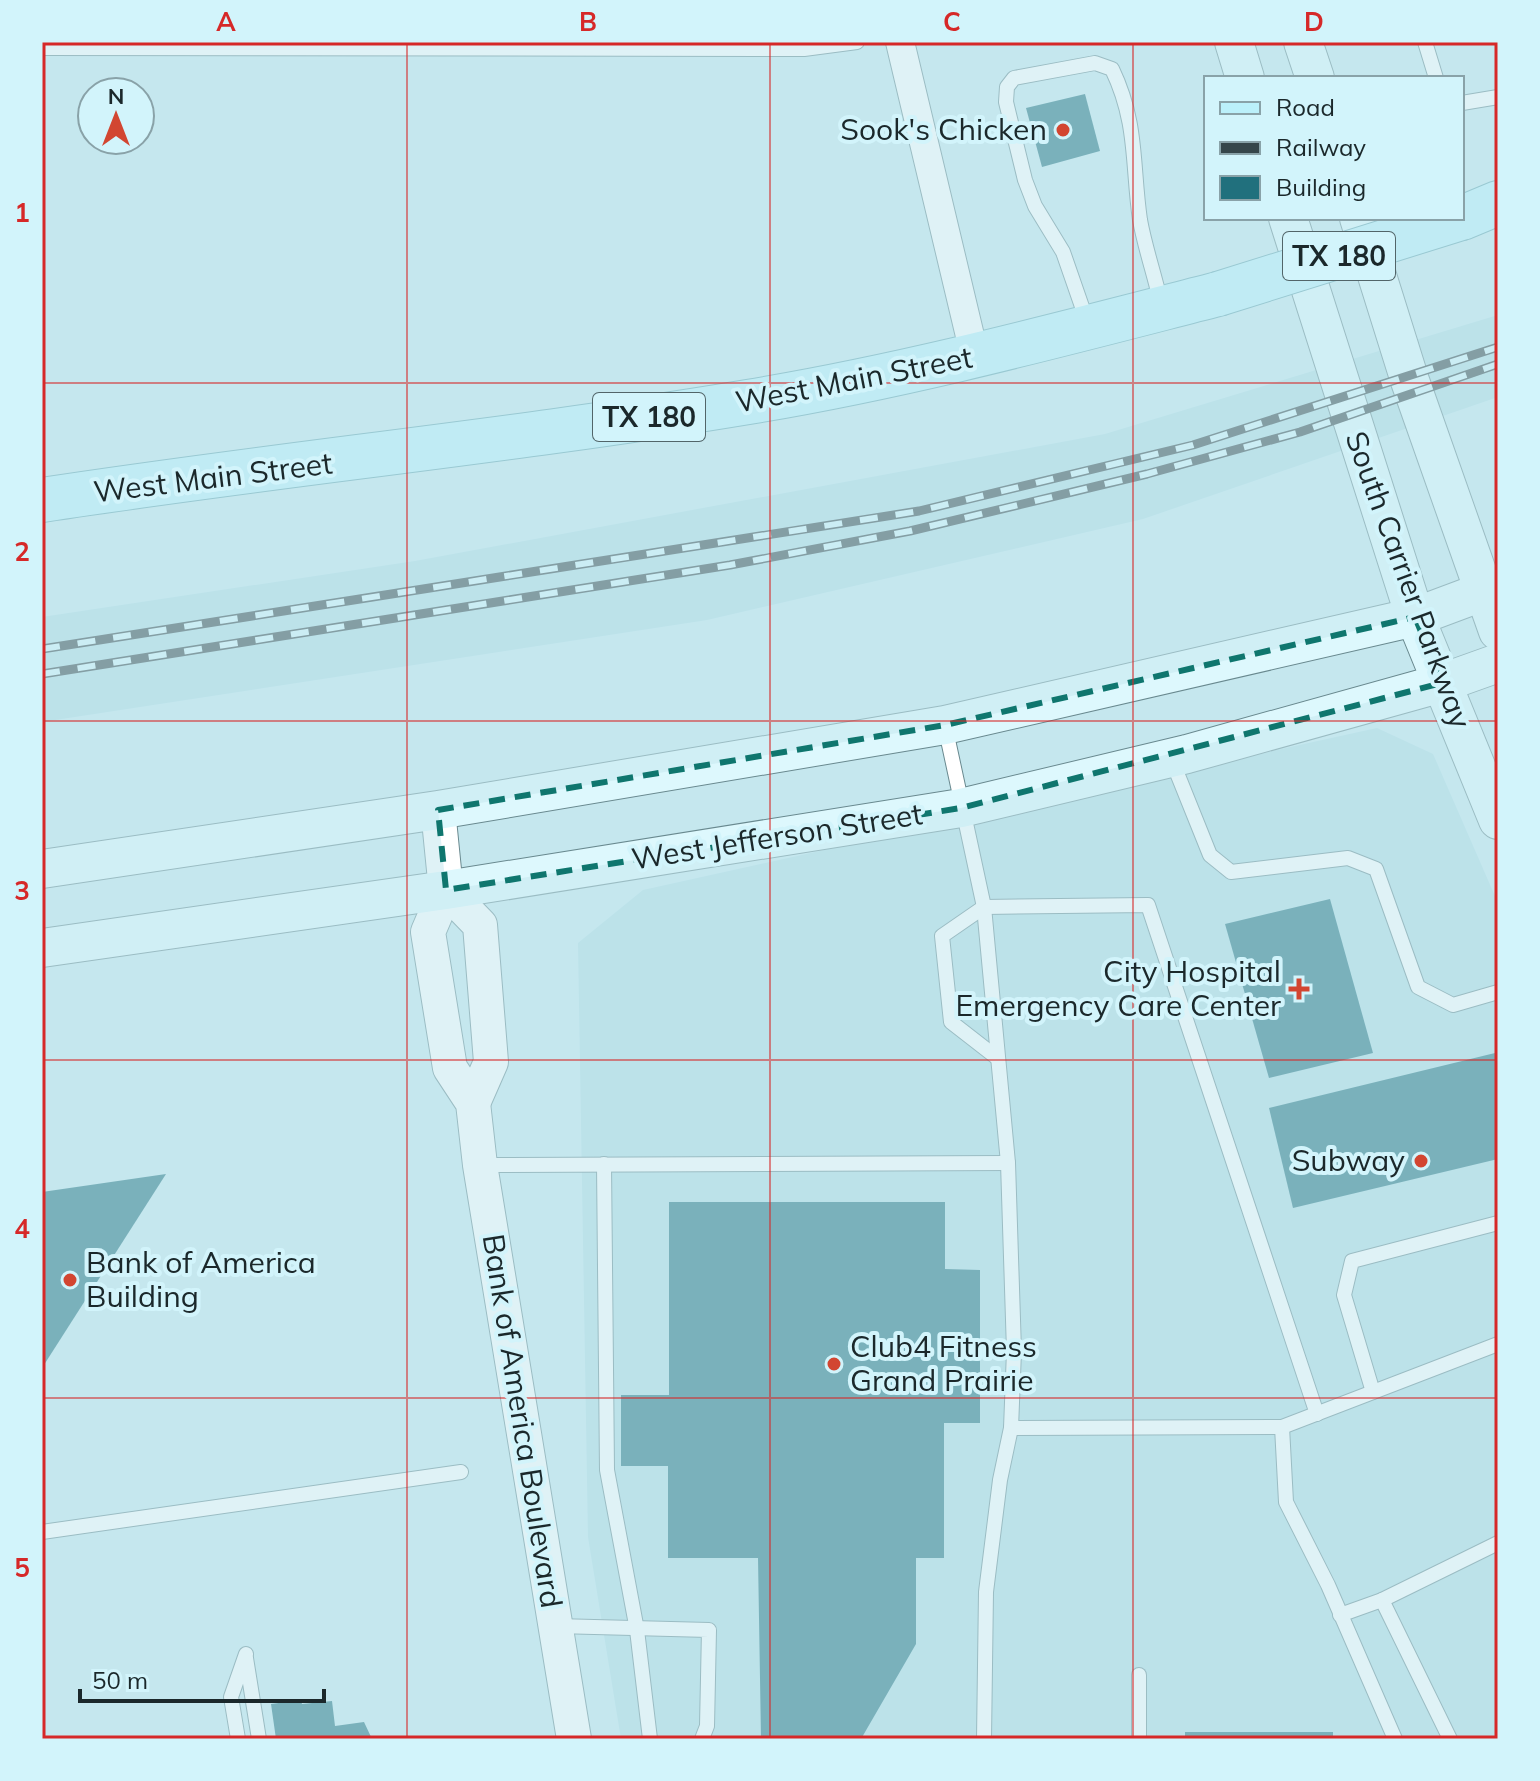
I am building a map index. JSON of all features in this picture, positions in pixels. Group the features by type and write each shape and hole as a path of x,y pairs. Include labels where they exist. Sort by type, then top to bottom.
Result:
{"main road":[{"path":"1234,42 1244,76"},
{"path":"1303,42 1314,76"},
{"name":"South Carrier Parkway","path":"1289,220 1415,617 1498,820"},
{"path":"1360,220 1390,314 1490,589 1498,631"},
{"name":"West Main Street","path":"42,500 328,464 749,402 975,357 1218,294 1453,220"},
{"path":"42,869 438,810 945,725 1415,617 1490,589"},
{"name":"West Jefferson Street","path":"42,948 446,890 961,808 1171,758 1442,683 1498,663"}],"street":[{"path":"900,42 975,357"},
{"name":"Bank of America Boulevard","path":"438,810 446,890 428,932 450,1068 473,1103 480,1165 574,1739"},
{"path":"446,890 480,925 491,1062 473,1103"}],"lane":[{"path":"42,48 804,49 857,42"},
{"path":"1425,42 1435,76"},
{"path":"1090,327 1063,252 1035,206 1025,180 1006,102 1007,87 1014,78 1084,64 1095,63 1112,69 1123,92 1136,151 1140,219 1163,308"},
{"path":"1464,103 1484,102 1498,97"},
{"path":"945,725 984,907 1008,1163 1014,1351 1011,1428 1000,1480 986,1592 984,1739"},
{"path":"1171,758 1210,855 1231,872 1348,858 1376,869 1418,987 1453,1005 1498,992"},
{"path":"996,1057 951,1022 942,936 984,907 1148,905 1317,1414"},
{"path":"480,1165 1008,1163"},
{"path":"604,1164 607,1470 637,1630 650,1739"},
{"path":"1373,1392 1344,1295 1352,1261 1498,1223"},
{"path":"1011,1428 1282,1427 1498,1344"},
{"path":"1282,1427 1286,1502 1395,1739"},
{"path":"42,1532 461,1472"},
{"path":"1340,1615 1382,1600 1498,1543"},
{"path":"1382,1600 1450,1739"},
{"path":"556,1626 709,1630 707,1726 702,1739"},
{"path":"238,1739 231,1697 246,1654 259,1739"},
{"path":"1139,1675 1139,1739"}],"highlighted area":[{"path":"1415,617 1442,683 961,808 446,890 438,810 945,725"}],"shaded area":[{"path":"1498,315 1498,397 1143,519 707,620 42,722 42,617 415,561 1105,434"},
{"path":"1377,728 1433,754 1498,903 1498,1739 621,1739 588,1537 578,943 643,890"}],"building":[{"name":"Sook's Chicken","path":"1085,94 1100,151 1042,167 1026,108"},
{"name":"City Hospital Emergency Care Center","path":"1330,899 1373,1053 1269,1078 1225,924"},
{"path":"1495,1053 1498,1159 1293,1208 1269,1108"},
{"name":"Bank of America Building","path":"166,1174 42,1368 42,1192"},
{"path":"669,1202 945,1202 945,1269 980,1270 980,1423 944,1423 944,1558 916,1558 916,1644 861,1739 761,1739 758,1558 668,1558 668,1466 621,1466 621,1395 669,1395"},
{"path":"301,1700 302,1704 332,1701 335,1726 364,1722 372,1739 276,1739 271,1704"},
{"path":"1185,1732 1333,1732 1333,1739 1185,1739"}],"railway":[{"path":"42,649 919,511 1193,445 1498,347"},
{"path":"42,674 730,565 910,531 1147,474 1300,432 1498,364"}],"place":[{"name":"Sook's Chicken","path":"1063,130"},
{"name":"City Hospital Emergency Care Center","path":"1299,989"},
{"name":"Subway","path":"1421,1161"},
{"name":"Bank of America Building","path":"70,1280"},
{"name":"Club4 Fitness Grand Prairie","path":"834,1364"}]}
